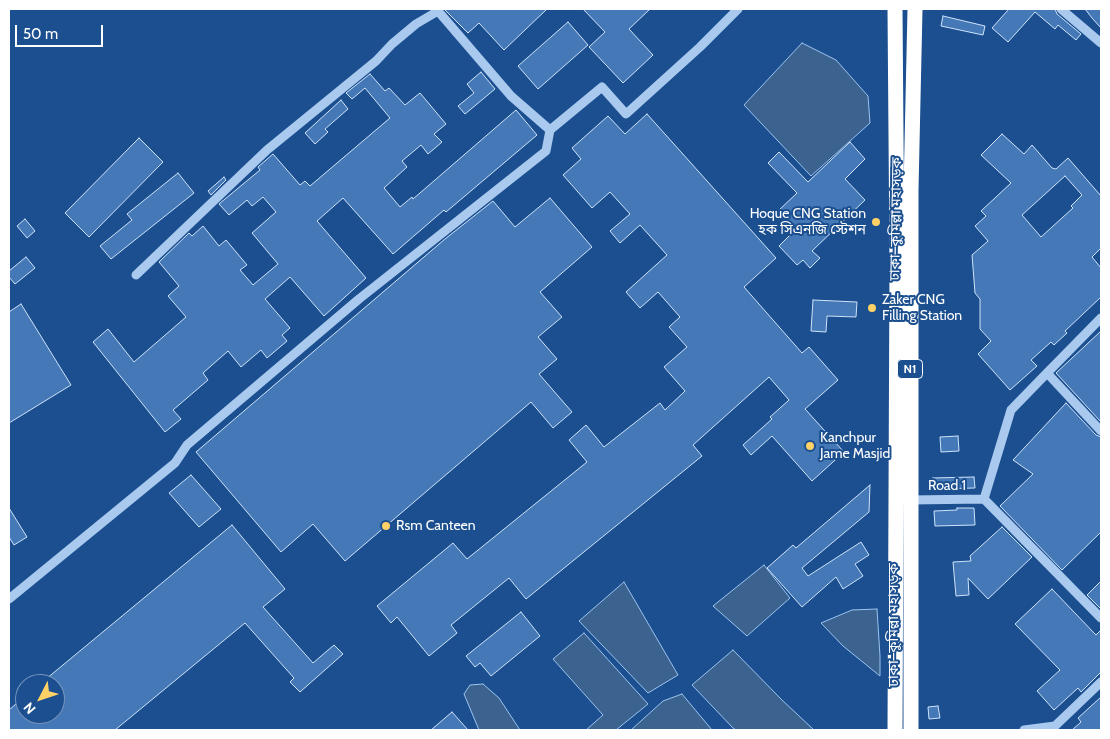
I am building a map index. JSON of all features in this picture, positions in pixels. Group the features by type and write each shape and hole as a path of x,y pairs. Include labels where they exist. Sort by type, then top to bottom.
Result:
{"highway":[{"name":"ঢাকা–কুমিল্লা মহাসড়ক","path":"895,9 903,572 911,730"},
{"name":"ঢাকা–কুমিল্লা মহাসড়ক","path":"895,730 903,572 910,500 911,200 915,9"}],"street":[{"path":"9,599 175,463 187,445 358,299 546,151 550,130 602,87 626,114 700,47 738,9"},
{"path":"1061,9 1101,43"},
{"path":"136,275 266,150 376,61 410,29 438,11 511,96 550,130"},
{"path":"1101,318 1011,410 984,499 1101,618"},
{"path":"1047,373 1101,431"},
{"name":"Road 1","path":"910,500 984,499"},
{"path":"1024,730 1055,726 1101,682"}],"water":[{"path":"802,43 836,60 868,96 870,123 811,176 744,105"},
{"path":"764,565 790,598 747,636 713,606"},
{"path":"624,582 678,675 648,693 579,621"},
{"path":"877,609 880,676 843,646 821,623 852,610"},
{"path":"584,633 648,704 616,730 586,730 603,715 553,659"},
{"path":"733,650 814,730 736,730 733,728 692,685"},
{"path":"483,684 499,698 520,730 479,730 464,694 470,685"},
{"path":"682,694 712,730 631,730 663,701"}],"building":[{"path":"444,9 547,9 504,50 479,23 468,33"},
{"path":"583,9 650,9 629,29 653,55 623,83 589,47 605,32"},
{"path":"1009,9 1055,9 1057,14 1081,34 1076,40 1058,25 1055,29 1035,12 1008,42 992,28"},
{"path":"1085,9 1101,9 1101,28 1092,18"},
{"path":"943,16 985,26 983,35 941,26"},
{"path":"568,22 588,45 538,89 518,66"},
{"path":"481,72 495,89 465,114 458,106 474,93 467,84"},
{"path":"370,74 385,91 389,88 405,105 420,93 446,124 434,134 442,142 428,154 421,145 402,161 407,167 384,188 400,207 412,197 413,199 516,110 537,135 393,254 343,198 317,221 366,278 324,316 290,277 265,299 290,328 282,335 287,341 267,358 261,350 241,367 228,351 203,373 208,380 173,410 181,419 165,432 93,342 108,329 134,362 186,317 168,296 179,286 159,262 189,233 192,236 203,226 219,246 226,240 247,265 240,270 253,285 278,264 252,233 276,212 263,197 252,206 247,200 229,215 219,204 260,170 258,167 273,154 300,185 305,181 310,186 390,118 365,88 352,99 346,93"},
{"path":"341,100 348,109 325,129 328,132 315,144 305,133"},
{"path":"647,114 776,258 744,287 802,353 809,347 838,380 805,409 844,452 812,481 772,436 751,455 743,445 772,419 770,417 789,400 769,377 693,445 702,456 526,599 509,578 451,625 457,633 429,656 397,617 391,623 377,606 453,543 467,559 587,462 569,440 586,425 604,447 660,403 665,410 685,391 664,367 687,347 669,327 680,317 658,292 640,308 626,292 667,255 640,225 620,243 610,231 630,214 610,192 592,208 563,175 581,159 572,148 608,116 625,134"},
{"path":"1002,134 1024,154 1032,145 1052,168 1056,169 1068,158 1101,196 1101,248 1092,257 1101,268 1101,297 1065,331 1067,333 1054,345 1051,342 1031,360 1037,366 1010,390 978,354 991,341 980,329 980,299 975,293 972,255 988,241 975,226 986,216 981,211 1011,183 981,155","holes":["1065,176 1082,195 1071,206 1073,208 1041,237 1022,215"]},
{"path":"139,138 163,162 89,237 65,213"},
{"path":"850,142 865,159 845,179 865,200 812,251 820,258 810,268 803,260 797,265 779,246 795,230 777,212 797,193 768,163 779,152 808,182"},
{"path":"178,173 194,193 111,259 100,246 132,220 127,214"},
{"path":"224,177 226,180 211,195 208,191"},
{"path":"550,198 592,247 540,292 562,317 538,337 557,359 539,374 572,412 553,428 531,402 345,561 313,524 281,552 196,452 445,239 493,201 515,227"},
{"path":"25,219 35,231 27,238 17,226"},
{"path":"26,257 35,268 15,284 9,277 9,271"},
{"path":"813,300 857,302 856,317 827,316 826,332 811,331"},
{"path":"21,304 71,385 9,423 9,312"},
{"path":"1101,331 1101,422 1056,373"},
{"path":"1066,403 1096,435 1101,437 1101,532 1062,570 1000,506 1033,474 1013,460"},
{"path":"958,436 959,451 941,452 940,437"},
{"path":"191,475 221,509 199,527 169,493"},
{"path":"974,477 975,488 933,489 932,478"},
{"path":"870,485 869,512 802,568 808,576 861,542 869,555 855,564 863,576 843,589 836,577 802,607 767,568 793,545 796,548"},
{"path":"9,508 27,537 14,545 9,537"},
{"path":"957,508 974,508 975,525 935,526 934,511 957,510"},
{"path":"232,525 285,589 263,607 313,663 334,645 343,654 300,692 290,682 294,678 245,623 115,730 9,730 9,710 15,705 15,724 65,724 65,674 52,674"},
{"path":"1002,527 1032,557 988,599 968,578 969,595 956,596 953,562 971,561 970,556"},
{"path":"1101,581 1101,609 1087,595"},
{"path":"1052,589 1096,635 1101,630 1101,672 1081,692 1078,688 1054,710 1037,691 1060,670 1015,624"},
{"path":"521,612 540,636 491,676 480,663 475,667 466,656"},
{"path":"1101,697 1101,730 1072,730 1081,722 1078,718"},
{"path":"938,706 940,718 929,719 928,707"},
{"path":"452,712 468,730 431,730"}],"place":[{"name":"Hoque CNG Station হক সিএনজি স্টেশন","path":"876,222"},
{"name":"Zaker CNG Filling Station","path":"872,308"},
{"name":"Kanchpur Jame Masjid","path":"810,446"},
{"name":"Rsm Canteen","path":"386,526"}]}
